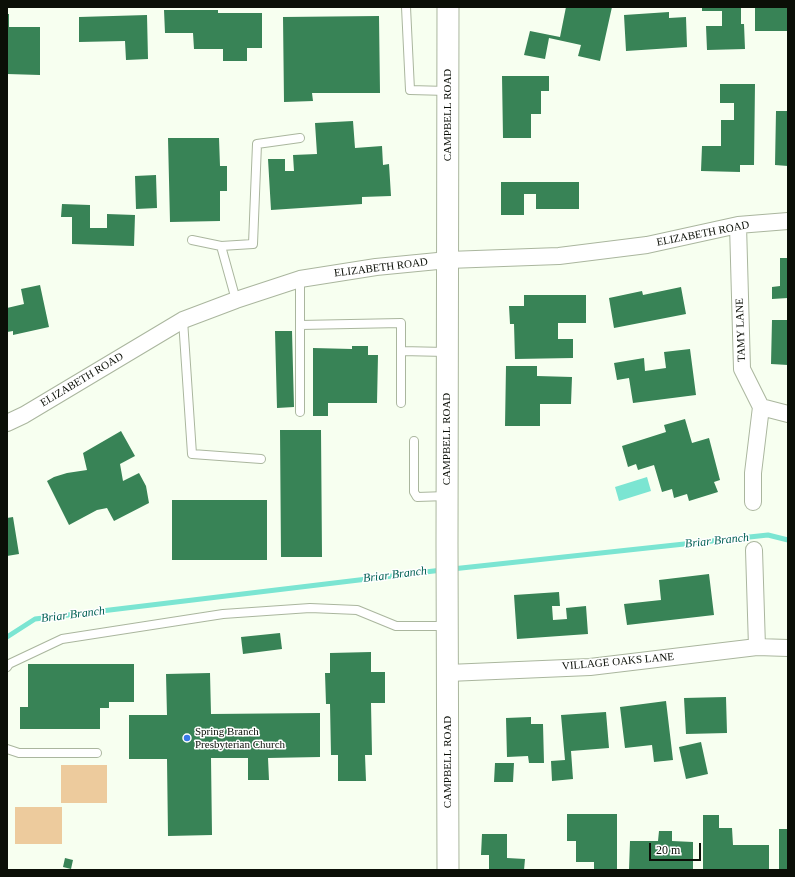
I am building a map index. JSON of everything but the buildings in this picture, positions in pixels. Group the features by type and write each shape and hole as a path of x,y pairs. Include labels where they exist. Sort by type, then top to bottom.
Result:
{"street":[{"name":"CAMPBELL ROAD","path":"448,7 448,870"},
{"name":"ELIZABETH ROAD","path":"7,423 24,415 183,320 236,300 300,279 376,267 448,260 559,256 647,245 738,225 788,221"},
{"name":"TAMY LANE","path":"738,225 742,369 761,407"},
{"path":"753,502 753,473 761,407 788,414"},
{"path":"754,550 757,648"},
{"name":"VILLAGE OAKS LANE","path":"448,673 590,667 757,648 788,648"}],"lane":[{"path":"406,7 410,90 448,91"},
{"path":"192,240 221,246 253,244 258,144 300,138"},
{"path":"221,246 236,300"},
{"path":"300,279 300,412"},
{"path":"183,320 192,454 261,459"},
{"path":"300,325 401,323 401,403"},
{"path":"401,351 447,352"},
{"path":"414,441 414,492 417,497 447,496"},
{"path":"7,667 9,664 62,639 223,614 310,608 357,610 396,626 448,626"},
{"path":"7,749 19,753 98,753"}],"shaded area":[{"path":"61,765 107,765 107,803 61,803"},
{"path":"15,807 62,807 62,844 15,844"}],"water":[{"path":"647,477 651,491 619,501 615,487"}],"waterway":[{"name":"Briar Branch","path":"452,569 768,535 788,540"},
{"name":"Briar Branch","path":"7,637 35,619 442,570"}],"place":[{"name":"Spring Branch Presbyterian Church","path":"187,738"}]}
